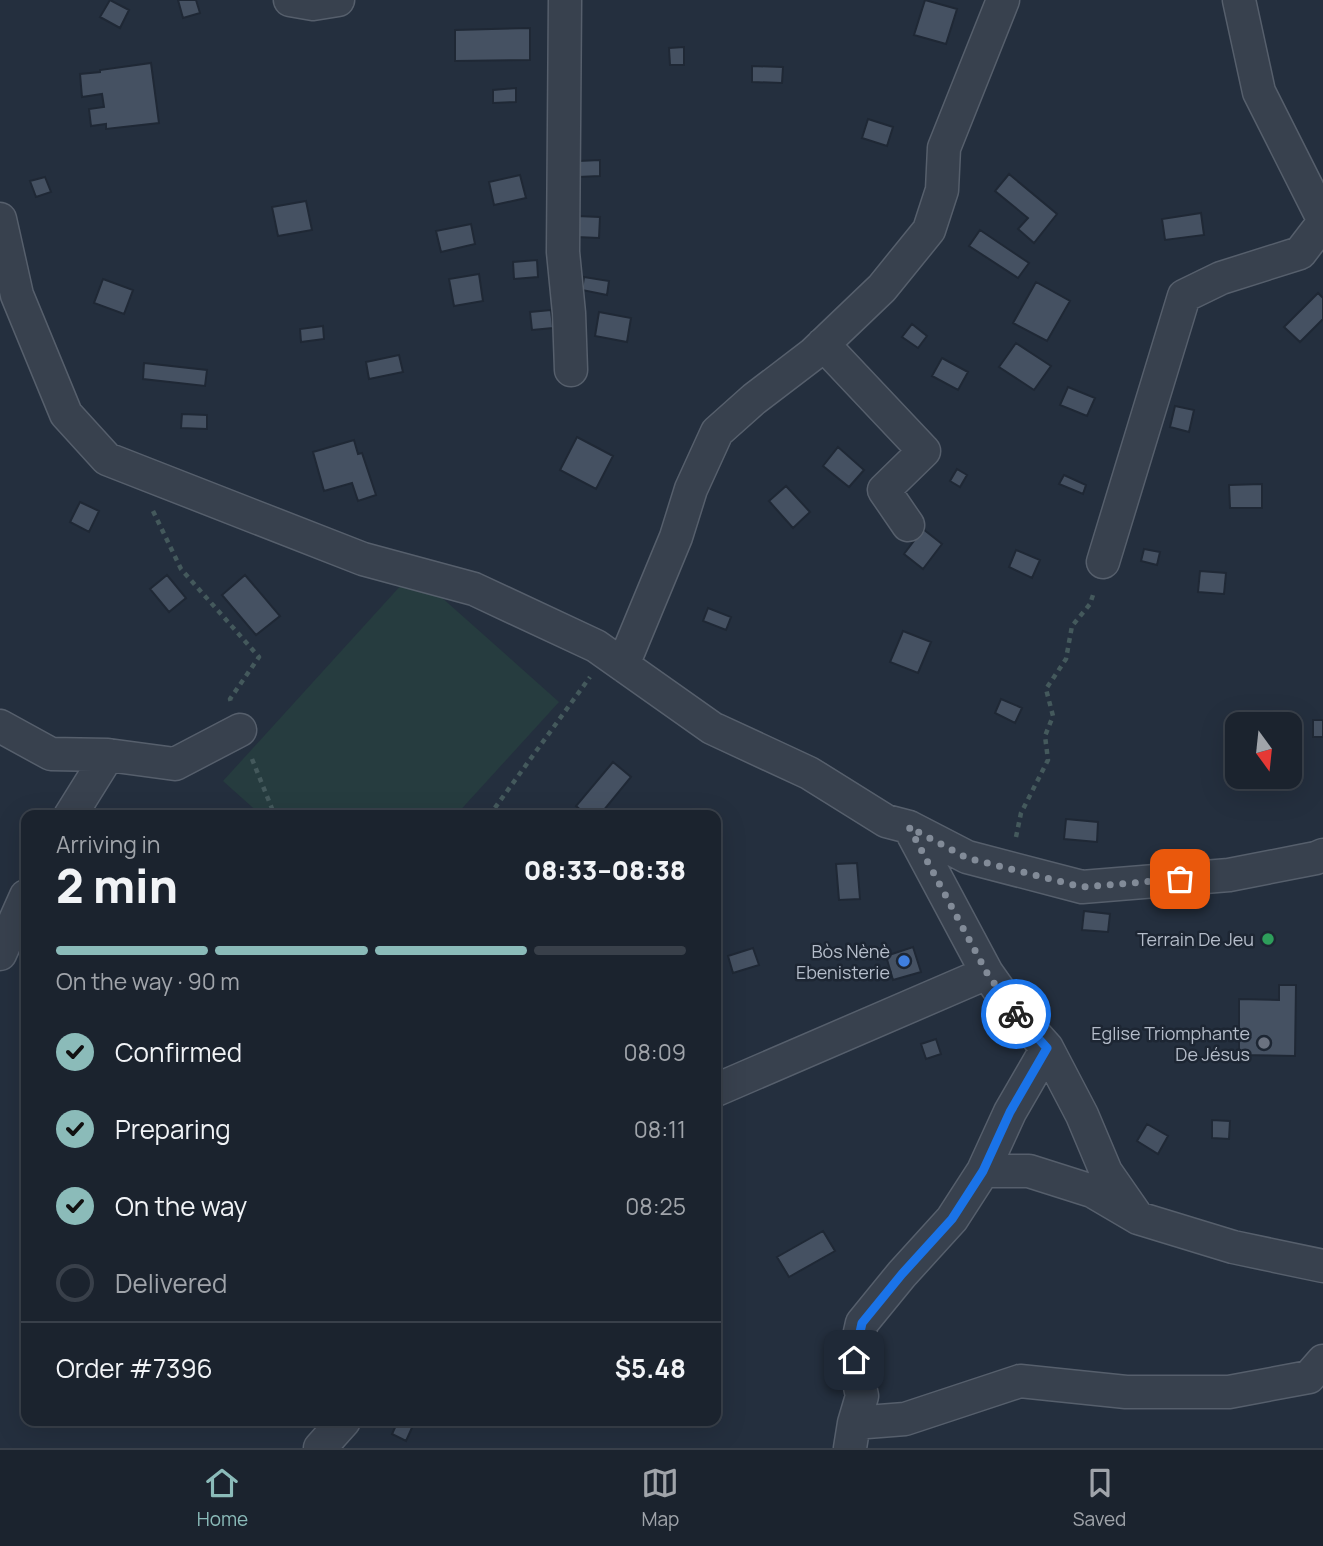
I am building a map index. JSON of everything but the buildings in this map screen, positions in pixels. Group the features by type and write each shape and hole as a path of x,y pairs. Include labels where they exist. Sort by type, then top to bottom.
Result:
{"street":[{"path":"290,0 313,4 338,0"},
{"path":"565,0 563,251 571,370"},
{"path":"615,659 676,537 691,489 716,432 813,354 882,288 929,230 942,190 944,148 1003,0"},
{"path":"1103,562 1184,296 1221,278 1300,253 1323,221 1259,92 1239,0"},
{"path":"0,219 17,295 65,414 107,459 363,559 474,589 596,646 712,728 809,774 886,821 909,827 967,858 1082,887 1229,875 1323,855"},
{"path":"823,344 924,451 884,490 908,525"},
{"path":"0,726 51,754 108,755 175,764 240,730"},
{"path":"74,810 108,755"},
{"path":"909,827 987,973 1014,1012 1047,1048 1082,1115 1106,1172 1138,1218"},
{"path":"0,954 21,907"},
{"path":"721,1088 987,973"},
{"path":"852,1435 862,1396 854,1360 862,1323 952,1219 983,1171 1010,1112 1047,1048"},
{"path":"983,1171 1029,1171 1093,1191 1138,1218 1234,1247 1323,1266"},
{"path":"852,1435 1020,1381 1126,1392 1229,1392 1309,1377 1323,1361"},
{"path":"320,1448 340,1426"}],"path":[{"path":"133,469 181,569 259,657 230,699 273,810"},
{"path":"1008,868 1021,813 1048,760 1045,736 1053,716 1046,689 1066,659 1073,626 1090,604 1103,562"},
{"path":"494,810 615,659"}],"green space":[{"path":"413,572 559,702 461,810 255,810 223,781"}],"way so far":[{"path":"1016,1014 987,973 909,827 967,858 1082,887 1180,879"}],"place":[{"name":"Terrain De Jeu","path":"1268,939"},
{"name":"Bòs Nènè Ebenisterie","path":"904,961"},
{"name":"Eglise Triomphante De Jésus","path":"1264,1043"}],"route":[{"path":"854,1360 862,1323 952,1219 983,1171 1010,1112 1047,1048 1016,1014"}]}
